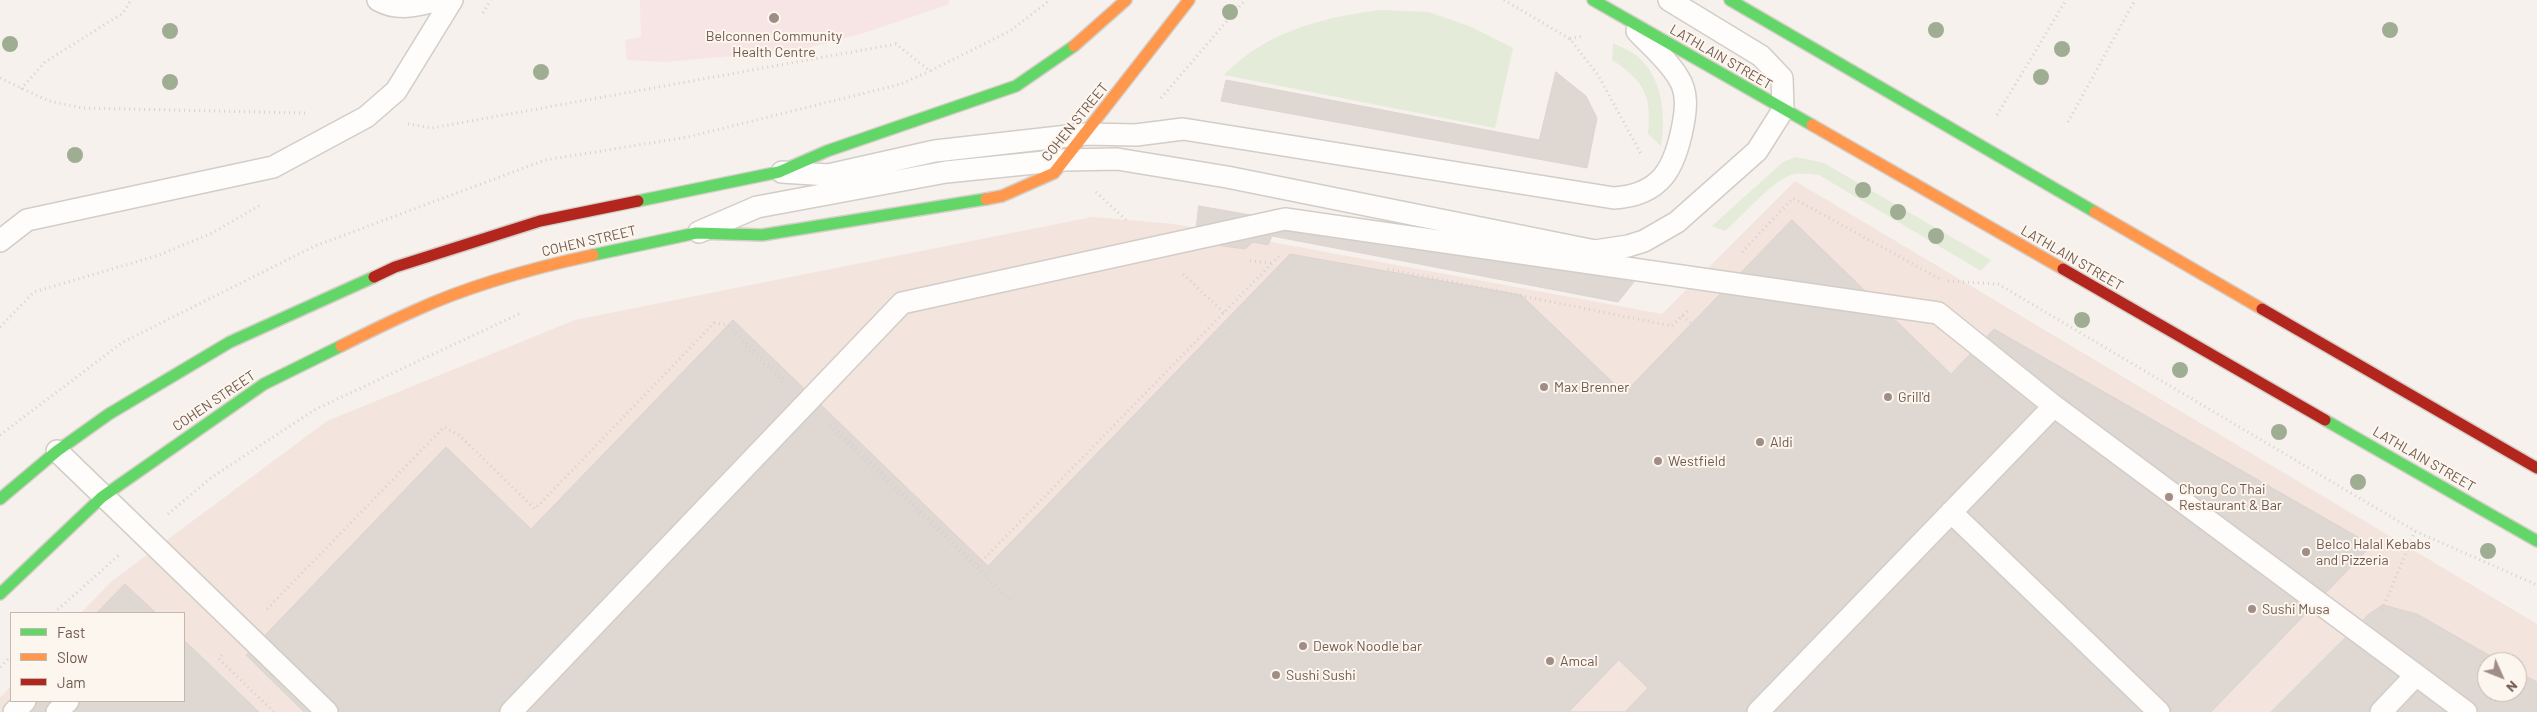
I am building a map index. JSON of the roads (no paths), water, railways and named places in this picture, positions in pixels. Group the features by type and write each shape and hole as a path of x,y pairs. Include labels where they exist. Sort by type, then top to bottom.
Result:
{"street":[{"name":"COHEN STREET","path":"0,499 57,451 109,414 230,342 395,267 540,222 779,172 828,150 1016,86 1085,38 1126,0"},
{"name":"COHEN STREET","path":"0,594 102,498 126,479 264,384 415,310 483,285 552,264 696,233 762,235 1002,196 1054,173 1189,0"},
{"name":"LATHLAIN STREET","path":"1593,0 2537,541"},
{"path":"1730,0 2537,468"}],"lane":[{"path":"378,0 389,7 414,6 438,0"},
{"path":"0,241 27,220 273,167 366,117 396,91 452,0"},
{"path":"696,233 766,206 946,172 1064,160 1118,160 1227,177 1595,251 1636,244 1677,222 1758,151 1783,110 1782,78 1761,56 1669,0"},
{"path":"779,172 828,174 935,151 1086,134 1136,135 1183,129 1614,198 1626,197 1637,194 1656,183 1672,165 1678,154 1687,104 1679,77 1628,20"},
{"path":"511,712 799,395 902,303 1285,219 1938,313 2054,406 2466,712"},
{"path":"1758,712 2054,406"},
{"path":"57,451 102,498 327,712"},
{"path":"1951,512 2159,712"},
{"path":"2381,712 2416,675"},
{"path":"14,712 24,702"},
{"path":"58,712 67,702"}],"place":[{"name":"Belconnen Community Health Centre","path":"774,18"},
{"name":"Max Brenner","path":"1544,387"},
{"name":"Grill'd","path":"1888,397"},
{"name":"Aldi","path":"1760,442"},
{"name":"Westfield","path":"1658,461"},
{"name":"Chong Co Thai Restaurant & Bar","path":"2169,497"},
{"name":"Belco Halal Kebabs and Pizzeria","path":"2306,552"},
{"name":"Sushi Musa","path":"2252,609"},
{"name":"Dewok Noodle bar","path":"1303,646"},
{"name":"Amcal","path":"1550,661"},
{"name":"Sushi Sushi","path":"1276,675"}]}
